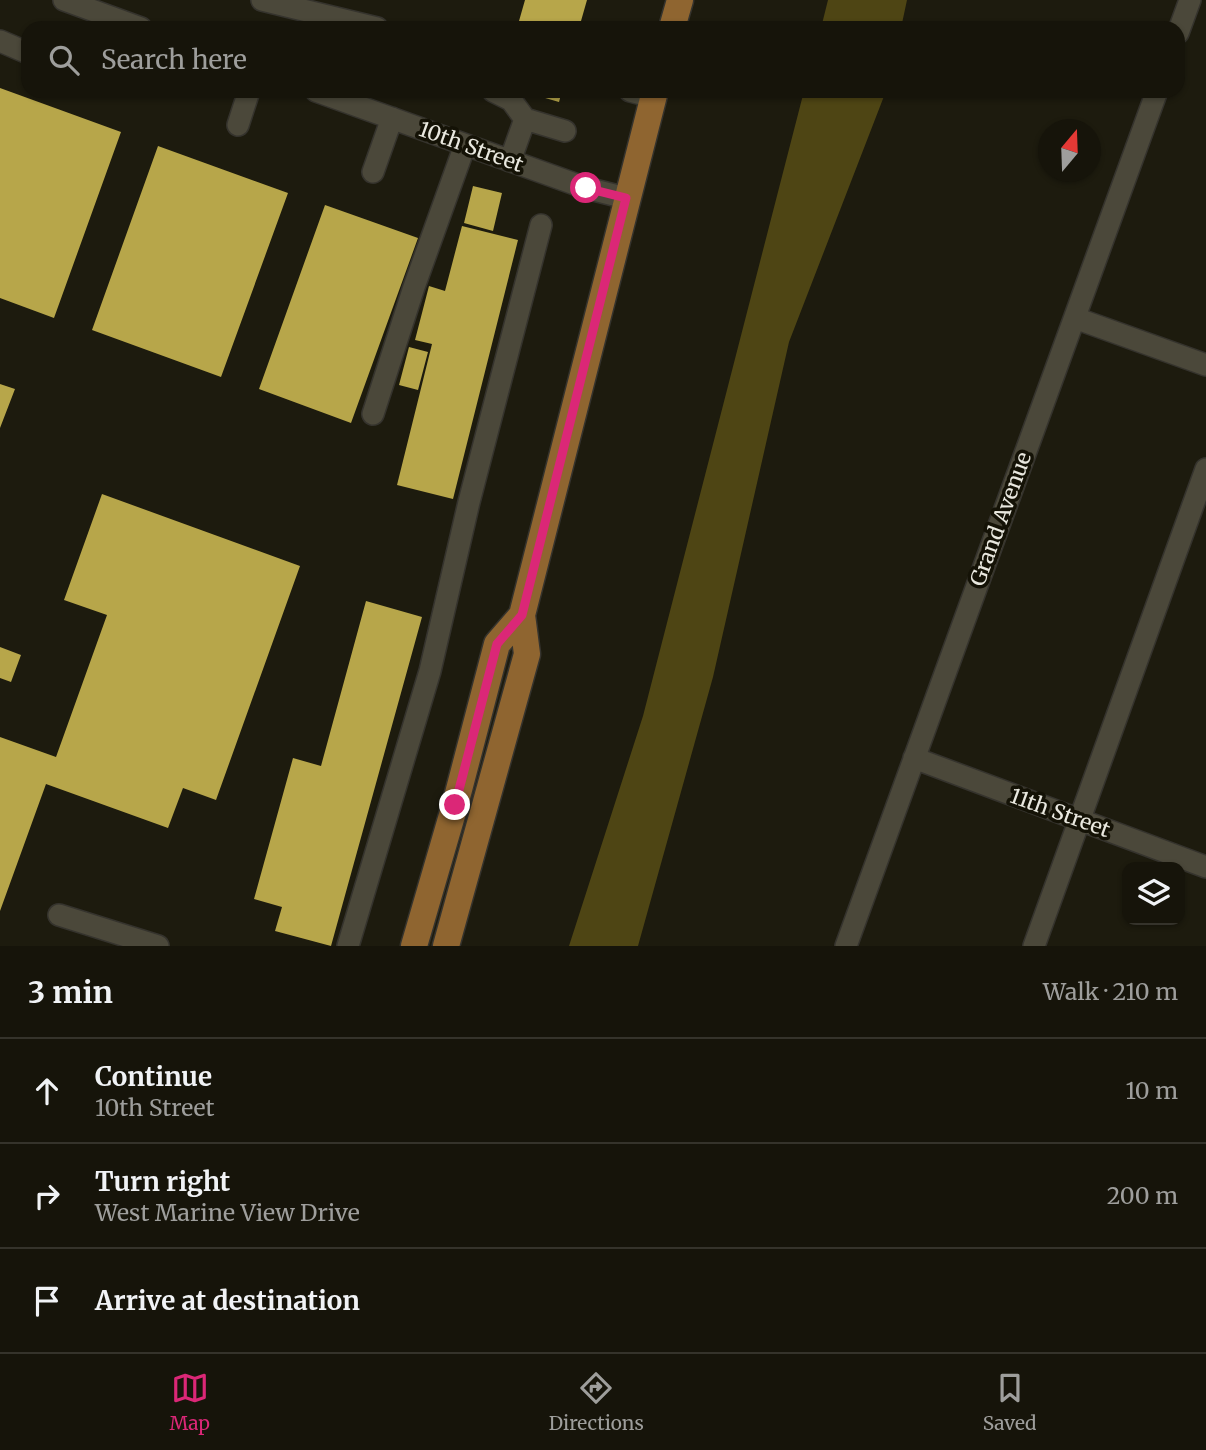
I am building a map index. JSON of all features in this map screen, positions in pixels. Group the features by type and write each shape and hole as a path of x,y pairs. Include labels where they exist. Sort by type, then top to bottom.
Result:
{"main road":[{"path":"674,21 680,0"},
{"path":"446,946 527,654 522,615 626,198 645,98"},
{"path":"414,946 455,805 497,644 522,615"}],"street":[{"path":"64,0 122,21"},
{"path":"262,0 348,21"},
{"path":"1182,21 1190,0"},
{"path":"0,41 21,50"},
{"path":"237,125 247,98"},
{"name":"10th Street","path":"335,98 586,188 626,198"},
{"path":"507,98 525,119 565,131"},
{"name":"Grand Avenue","path":"846,946 1154,98"},
{"path":"373,173 391,118"},
{"path":"510,161 525,119"},
{"path":"373,414 401,323 465,145"},
{"path":"348,946 430,671 468,509 541,225"},
{"path":"1075,318 1206,365"},
{"path":"1034,946 1206,469"},
{"name":"11th Street","path":"914,758 1206,867"},
{"path":"59,915 158,946"}],"shaded area":[{"path":"828,0 907,0 902,21 823,21"},
{"path":"802,98 883,98 789,342 713,677 638,946 569,946 643,716"}],"building":[{"path":"525,0 587,0 581,21 519,21"},
{"path":"0,88 21,96 21,98 121,132 54,318 0,298"},
{"path":"158,146 288,193 221,377 92,330"},
{"path":"473,186 502,193 493,231 464,223"},
{"path":"325,205 418,238 351,423 259,389"},
{"path":"462,226 518,240 453,499 397,485 432,344 415,340 429,286 445,291"},
{"path":"409,347 428,352 418,390 399,385"},
{"path":"0,384 15,389 0,428"},
{"path":"102,494 300,566 216,800 183,788 168,828 46,784 0,911 0,737 56,757 107,615 64,600"},
{"path":"366,601 422,617 331,946 275,931 282,907 254,899 293,758 321,766"},
{"path":"0,647 21,655 11,682 0,678"}],"route":[{"path":"455,805 497,644 522,615 626,198 586,188"}]}
